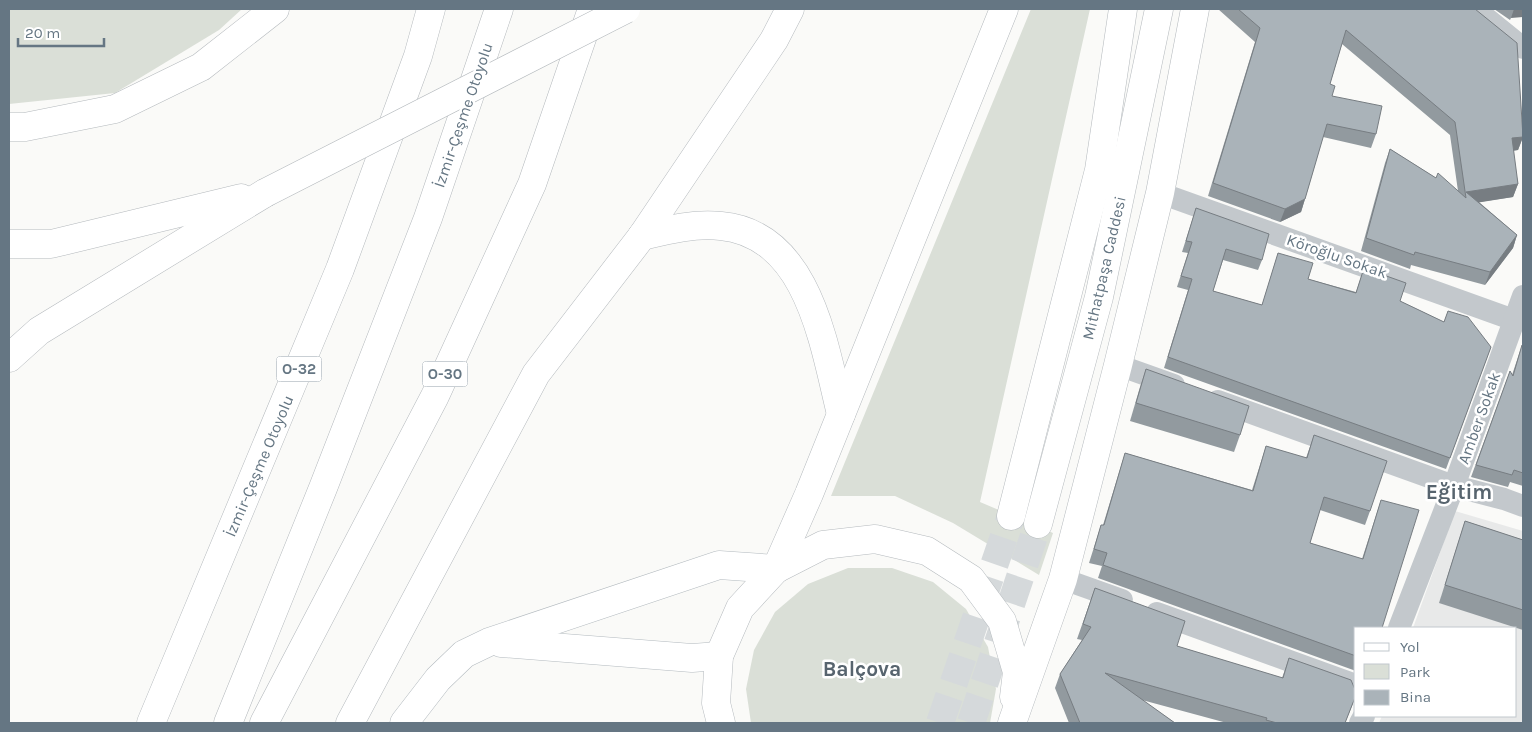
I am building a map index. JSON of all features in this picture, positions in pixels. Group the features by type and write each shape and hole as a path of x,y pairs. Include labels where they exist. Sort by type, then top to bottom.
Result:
{"main road":[{"path":"9,127 24,127 115,109 201,67 275,9"},
{"name":"İzmir-Çeşme Otoyolu","path":"151,723 340,269 418,56 431,9"},
{"name":"İzmir-Çeşme Otoyolu","path":"228,723 323,488 428,218 499,9"},
{"name":"O-30","path":"264,723 435,396 532,184 592,9"},
{"path":"9,358 39,331 265,193 626,9"},
{"path":"350,723 536,374 642,236 774,40 790,9"},
{"path":"721,723 716,703 719,656 740,608 776,569 841,414 1004,9"},
{"name":"Mithatpaşa Caddesi","path":"1011,516 1099,170 1123,9"},
{"name":"Mithatpaşa Caddesi","path":"1038,524 1100,297 1159,9"},
{"path":"1012,723 1062,579 1118,365 1160,194 1195,9"},
{"path":"9,244 51,244 265,193"},
{"path":"642,236 685,227 721,226 752,236 765,243 788,262 810,300 841,414"},
{"path":"404,723 438,679 464,654 489,642 720,565 776,569 823,545 875,539 927,551 971,579 1002,621 1017,672 1012,723"},
{"path":"489,642 692,658 719,656"}],"street":[{"path":"1475,9 1523,48"},
{"name":"Köroğlu Sokak","path":"1160,194 1514,320"},
{"name":"Amber Sokak","path":"1399,627 1454,486 1523,296"},
{"path":"1118,365 1454,486 1523,506"},
{"path":"1062,579 1354,684"}],"shaded area":[{"path":"1455,511 1523,531 1523,723 1379,723 1382,717 1517,717 1517,627 1413,627"}],"green space":[{"path":"9,9 242,9 219,30 115,93 9,104"},
{"path":"1031,9 1090,9 980,502 1053,533 1039,575 953,523 895,496 831,496"},
{"path":"848,568 892,568 933,582 966,609 988,647 996,689 990,723 751,723 746,689 754,650 775,612 808,584"}],"building":[{"path":"1238,9 1475,9 1517,43 1523,137 1512,138 1518,184 1466,192 1517,235 1490,272 1415,252 1414,255 1366,238 1390,149 1436,178 1438,173 1466,198 1455,122 1346,30 1330,84 1335,86 1332,96 1382,106 1376,134 1327,124 1305,199 1285,209 1213,183 1260,28"},
{"path":"1196,208 1269,234 1262,260 1226,249 1213,291 1262,305 1278,253 1313,263 1308,279 1356,293 1364,268 1406,283 1400,301 1444,322 1448,311 1468,317 1491,347 1450,458 1168,357 1192,279 1181,276 1192,242 1186,241"},
{"path":"1522,345 1523,473 1514,470 1512,475 1476,465 1510,371 1513,376"},
{"path":"1146,369 1249,406 1240,435 1136,403"},
{"path":"1314,435 1387,461 1370,511 1324,497 1310,543 1363,559 1381,500 1419,510 1382,627 1354,627 1354,655 1103,565 1107,553 1094,549 1101,525 1104,525 1125,453 1253,491 1266,446 1307,458"},
{"path":"1465,521 1523,540 1523,610 1445,585"},
{"path":"1095,588 1185,621 1177,646 1283,678 1289,658 1351,680 1354,687 1354,700 1345,723 1277,723 1266,720 1267,718 1105,673 1175,723 1080,723 1060,674 1091,627 1083,624"}],"tunnel":[{"path":"940,723 1011,516"},
{"path":"971,723 1038,524"}],"district":[{"name":"Eğitim","path":"1459,492"},
{"name":"Balçova","path":"862,669"}]}
